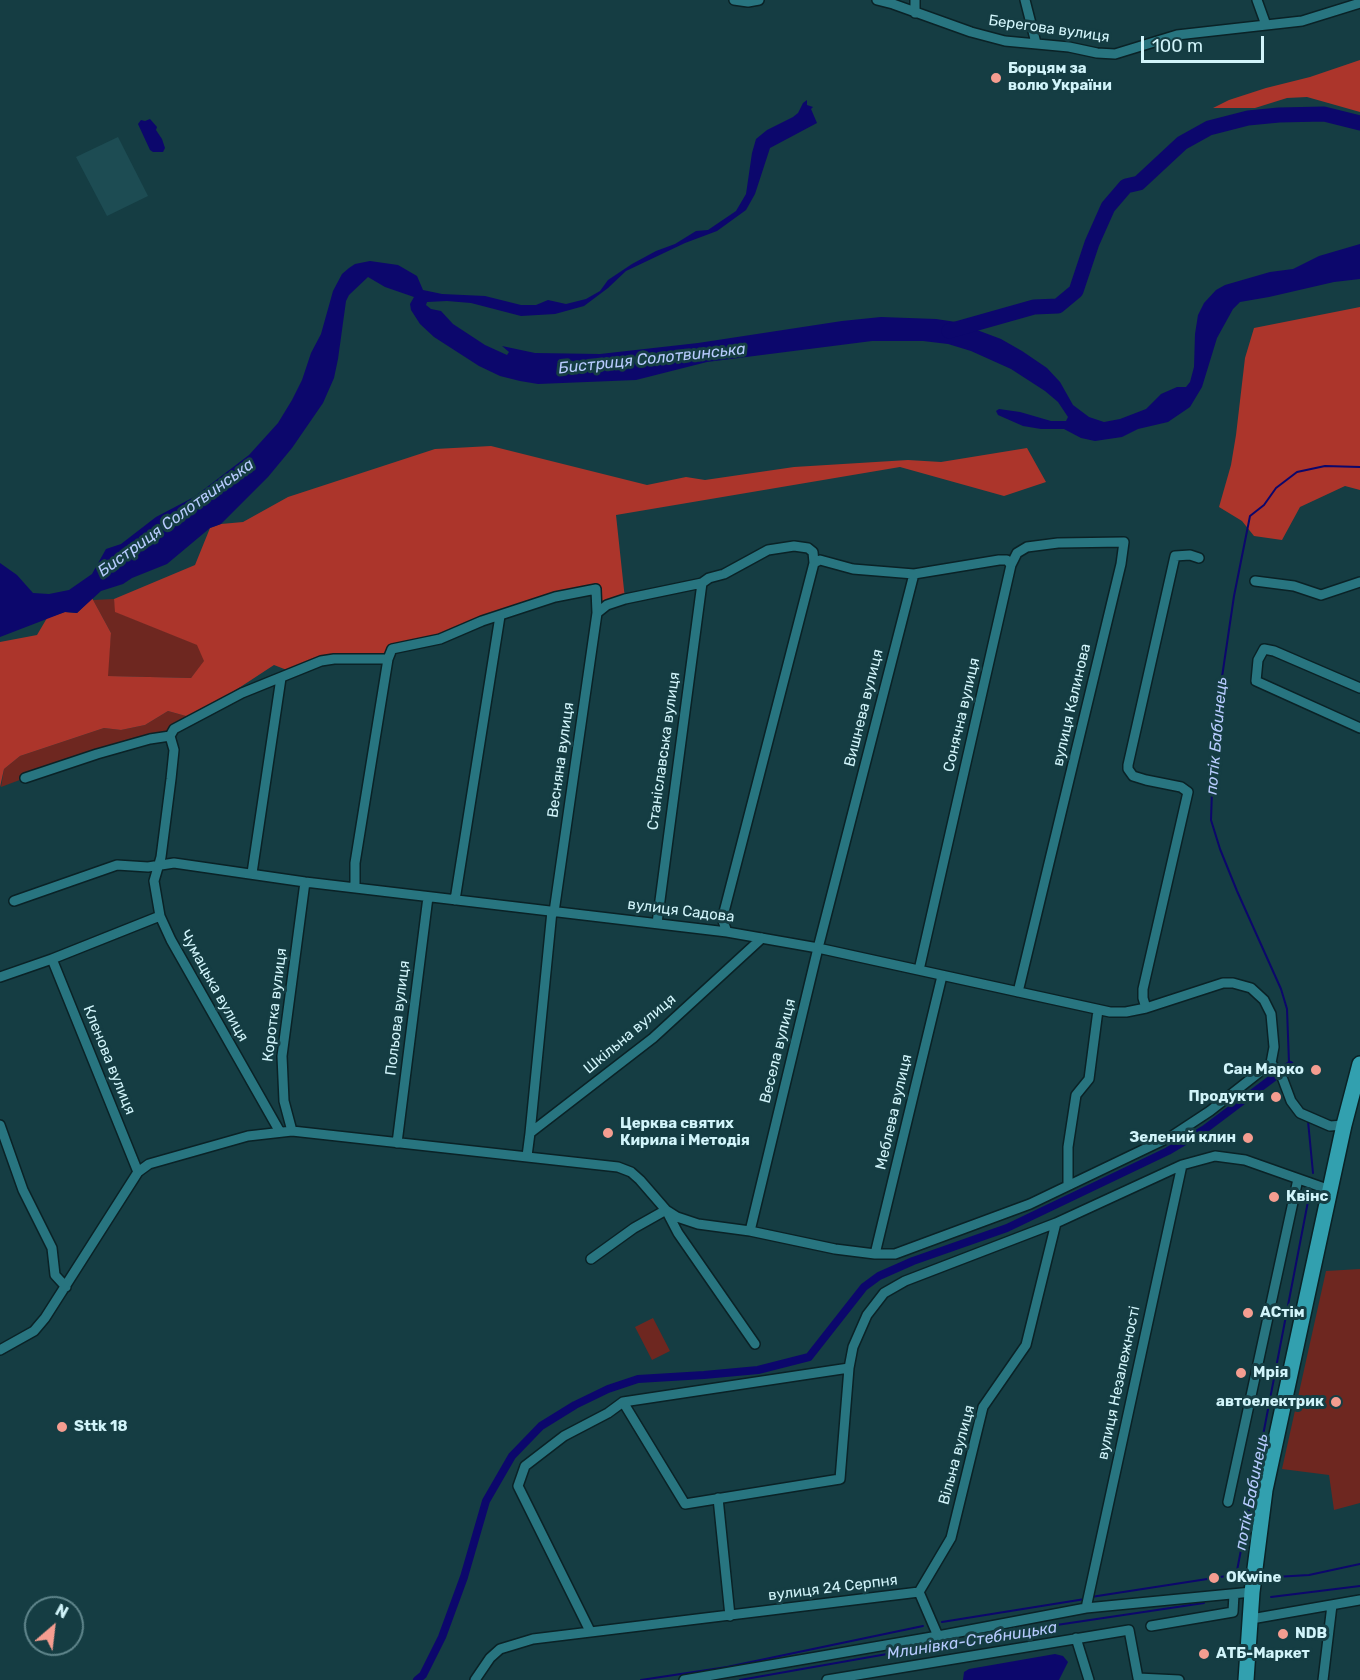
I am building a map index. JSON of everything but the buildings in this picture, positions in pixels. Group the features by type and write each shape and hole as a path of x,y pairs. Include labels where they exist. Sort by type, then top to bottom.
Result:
{"main road":[{"path":"1246,1680 1252,1592 1265,1490 1344,1125 1360,1064"}],"street":[{"path":"734,0 748,2 759,0"},
{"name":"Берегова вулиця","path":"877,0 971,32 1005,40 1115,54 1177,35 1302,21 1340,5 1360,3"},
{"path":"915,0 915,13"},
{"path":"1024,0 1036,43"},
{"path":"1257,0 1266,25"},
{"name":"вулиця Калинова","path":"1011,565 1017,554 1027,547 1058,543 1124,542 1121,564 1018,992"},
{"path":"597,613 607,605 625,599 702,583 768,550 794,546 807,548 813,552 814,562 724,912 723,921 727,932"},
{"path":"1146,1008 1143,989 1188,792 1181,787 1133,776 1128,765 1175,556 1190,555 1199,558"},
{"path":"814,562 820,560 853,569 914,574 999,560 1008,560 1011,565"},
{"name":"Сонячна вулиця","path":"919,970 1011,565"},
{"name":"Вишнева вулиця","path":"819,948 914,574"},
{"path":"1255,580 1294,586 1321,595 1360,582"},
{"name":"Станіславська вулиця","path":"657,923 702,583"},
{"path":"355,887 355,863 388,659 392,649 440,639 466,627 555,597 596,589 597,613"},
{"name":"Весняна вулиця","path":"530,1133 553,912 597,613"},
{"path":"455,900 500,616"},
{"path":"1360,688 1274,651 1264,649 1258,660 1256,681 1360,728"},
{"path":"24,778 97,754 150,739 170,736 174,729 193,718 242,693 292,672 334,659 388,659"},
{"path":"252,873 281,678"},
{"name":"Чумацька вулиця","path":"170,736 174,750 171,779 154,881 160,916 213,1017 280,1132"},
{"name":"вулиця Садова","path":"14,901 117,865 158,866 174,863 305,882 727,932 819,948 1098,1010 1126,1012 1146,1008 1223,983 1233,983 1251,988 1264,1000 1272,1014 1273,1066"},
{"name":"Коротка вулиця","path":"292,1131 284,1101 282,1056 305,882"},
{"name":"Польова вулиця","path":"397,1143 428,897"},
{"path":"0,977 160,916"},
{"name":"Шкільна вулиця","path":"530,1133 653,1038 762,938"},
{"name":"Весела вулиця","path":"750,1231 819,948"},
{"name":"Кленова вулиця","path":"52,959 138,1172"},
{"name":"Меблева вулиця","path":"875,1254 942,976"},
{"path":"1068,1184 1068,1147 1076,1095 1089,1079 1098,1010"},
{"path":"666,1210 677,1217 698,1224 750,1231 835,1249 895,1254 1030,1204 1172,1136 1273,1066 1282,1077 1291,1101 1300,1113 1330,1126 1344,1125"},
{"path":"0,1125 23,1190 52,1248 55,1275 66,1287"},
{"path":"0,1350 34,1331 66,1287 138,1172 149,1164 248,1136 292,1131 618,1167 631,1172 666,1210 678,1233 755,1344"},
{"path":"527,1156 530,1133"},
{"path":"623,1402 685,1504 840,1479 849,1368 854,1347 867,1314 884,1293 905,1281 1056,1223 1182,1165 1215,1156 1245,1160 1330,1190"},
{"name":"вулиця Незалежності","path":"1086,1608 1182,1165"},
{"path":"1228,1502 1298,1179"},
{"path":"591,1259 634,1228 666,1210"},
{"name":"Вільна вулиця","path":"919,1592 951,1538 983,1407 1026,1345 1056,1223"},
{"path":"590,1631 518,1486 525,1466 564,1436 608,1413 623,1402 849,1368"},
{"path":"718,1498 730,1616"},
{"name":"вулиця 24 Серпня","path":"475,1680 490,1658 500,1649 533,1639 919,1592 938,1636"},
{"path":"684,1680 1086,1608 1252,1592"},
{"path":"1151,1626 1233,1612 1234,1594"},
{"path":"1257,1618 1360,1600"},
{"path":"1323,1680 1332,1605"},
{"path":"827,1680 1130,1630 1138,1678 1179,1680"},
{"path":"1076,1638 1089,1680"}],"shaded area":[{"path":"1360,60 1360,112 1307,97 1287,98 1255,108 1213,108 1229,100"},
{"path":"118,137 148,196 107,216 76,157"},
{"path":"1360,307 1360,490 1345,486 1300,507 1282,540 1254,536 1242,521 1219,507 1231,465 1245,358 1254,328"},
{"path":"491,446 647,485 686,477 705,480 794,467 908,460 941,462 1027,448 1046,482 1004,496 900,467 616,515 625,599 597,613 596,589 392,649 388,659 334,659 292,672 274,665 193,718 168,711 145,725 121,730 104,728 20,756 4,769 0,787 0,642 37,635 47,618 65,612 77,613 92,598 111,633 108,676 191,678 204,661 197,645 115,612 114,599 195,565 210,528 221,524 243,522 288,497 435,449"},
{"path":"114,599 116,612 198,645 205,661 191,678 107,676 111,633 93,600"},
{"path":"168,711 193,718 170,736 1,787 4,769 20,756 104,728 121,730 145,725"},
{"path":"1360,1269 1360,1503 1334,1510 1329,1475 1282,1469 1326,1271"},
{"path":"653,1318 670,1351 652,1360 635,1327"}],"water":[{"path":"807,100 807,105 813,107 811,109 817,123 770,148 755,194 746,210 717,231 685,243 626,271 584,306 555,314 521,316 471,303 447,301 427,302 426,305 431,309 441,311 453,324 485,345 507,355 509,352 502,346 535,353 600,354 698,343 881,317 956,322 1001,339 1022,351 1047,368 1060,382 1073,405 1089,417 1104,422 1120,419 1146,409 1161,394 1177,387 1186,387 1190,382 1194,367 1198,315 1204,303 1216,290 1225,285 1270,272 1293,269 1319,256 1360,244 1360,279 1334,282 1240,302 1233,309 1217,338 1202,387 1190,407 1168,422 1138,429 1122,437 1095,441 1081,438 1064,429 1023,426 998,415 996,411 999,409 1051,421 1066,421 1068,417 1058,402 1045,391 1011,369 971,351 948,344 923,341 872,341 707,362 636,380 538,384 520,381 500,376 479,366 434,337 420,324 411,310 410,304 414,297 385,287 368,277 349,295 346,301 334,378 323,403 292,448 268,477 221,524 210,528 167,564 123,584 101,591 77,613 65,612 0,637 0,563 17,575 33,593 49,594 69,590 92,574 106,549 121,544 156,517 194,497 249,455 278,423 292,400 321,334 333,291 342,274 355,264 370,261 398,265 417,276 423,290 442,294 485,296 521,305 536,305 548,300 566,304 586,299 600,291 608,280 632,264 675,244 696,231 708,230 736,211 746,194 756,139 767,130 793,117"},
{"path":"150,119 157,127 156,130 162,139 165,148 163,152 150,150 138,124 141,120"},
{"path":"1055,1654 1063,1656 1068,1662 1059,1680 963,1680 964,1672 969,1669"}],"waterway":[{"name":"Бистриця Солотвинська","path":"949,331 1034,307 1058,306 1076,291 1092,243 1108,207 1126,186 1139,183 1182,143 1209,128 1248,118 1279,115 1324,114 1360,123"},
{"name":"потік Бабинець","path":"1293,1071 1289,1063 1287,1009 1281,989 1237,891 1211,820 1214,731 1234,596 1250,516 1264,505 1276,488 1297,472 1325,466 1360,467"},
{"path":"417,1680 423,1675 442,1637 464,1577 486,1501 512,1456 541,1426 575,1405 608,1389 638,1379 758,1370 809,1357 864,1287 879,1276 913,1261 1007,1228 1168,1151 1205,1129 1290,1065"},
{"name":"потік Бабинець","path":"1308,1121 1313,1173"},
{"name":"потік Бабинець","path":"1235,1581 1310,1191"},
{"path":"1275,1577 1309,1575 1360,1564"},
{"path":"1091,1597 1233,1575"},
{"name":"Млинівка-Стебницька","path":"1271,1597 1360,1586"},
{"path":"942,1622 1085,1599"},
{"name":"Млинівка-Стебницька","path":"740,1680 1023,1630 1204,1603"},
{"path":"641,1680 727,1667 923,1626"}],"place":[{"name":"Борцям за волю України","path":"996,78"},
{"name":"Сан Марко","path":"1316,1070"},
{"name":"Продукти","path":"1276,1097"},
{"name":"Церква святих Кирила і Методія","path":"608,1133"},
{"name":"Зелений клин","path":"1248,1138"},
{"name":"Квінс","path":"1274,1197"},
{"name":"АСтім","path":"1248,1313"},
{"name":"Мрія","path":"1241,1373"},
{"name":"автоелектрик","path":"1336,1402"},
{"name":"Sttk 18","path":"62,1427"},
{"name":"OKwine","path":"1214,1578"},
{"name":"NDB","path":"1283,1634"},
{"name":"АТБ-Маркет","path":"1204,1654"}]}
